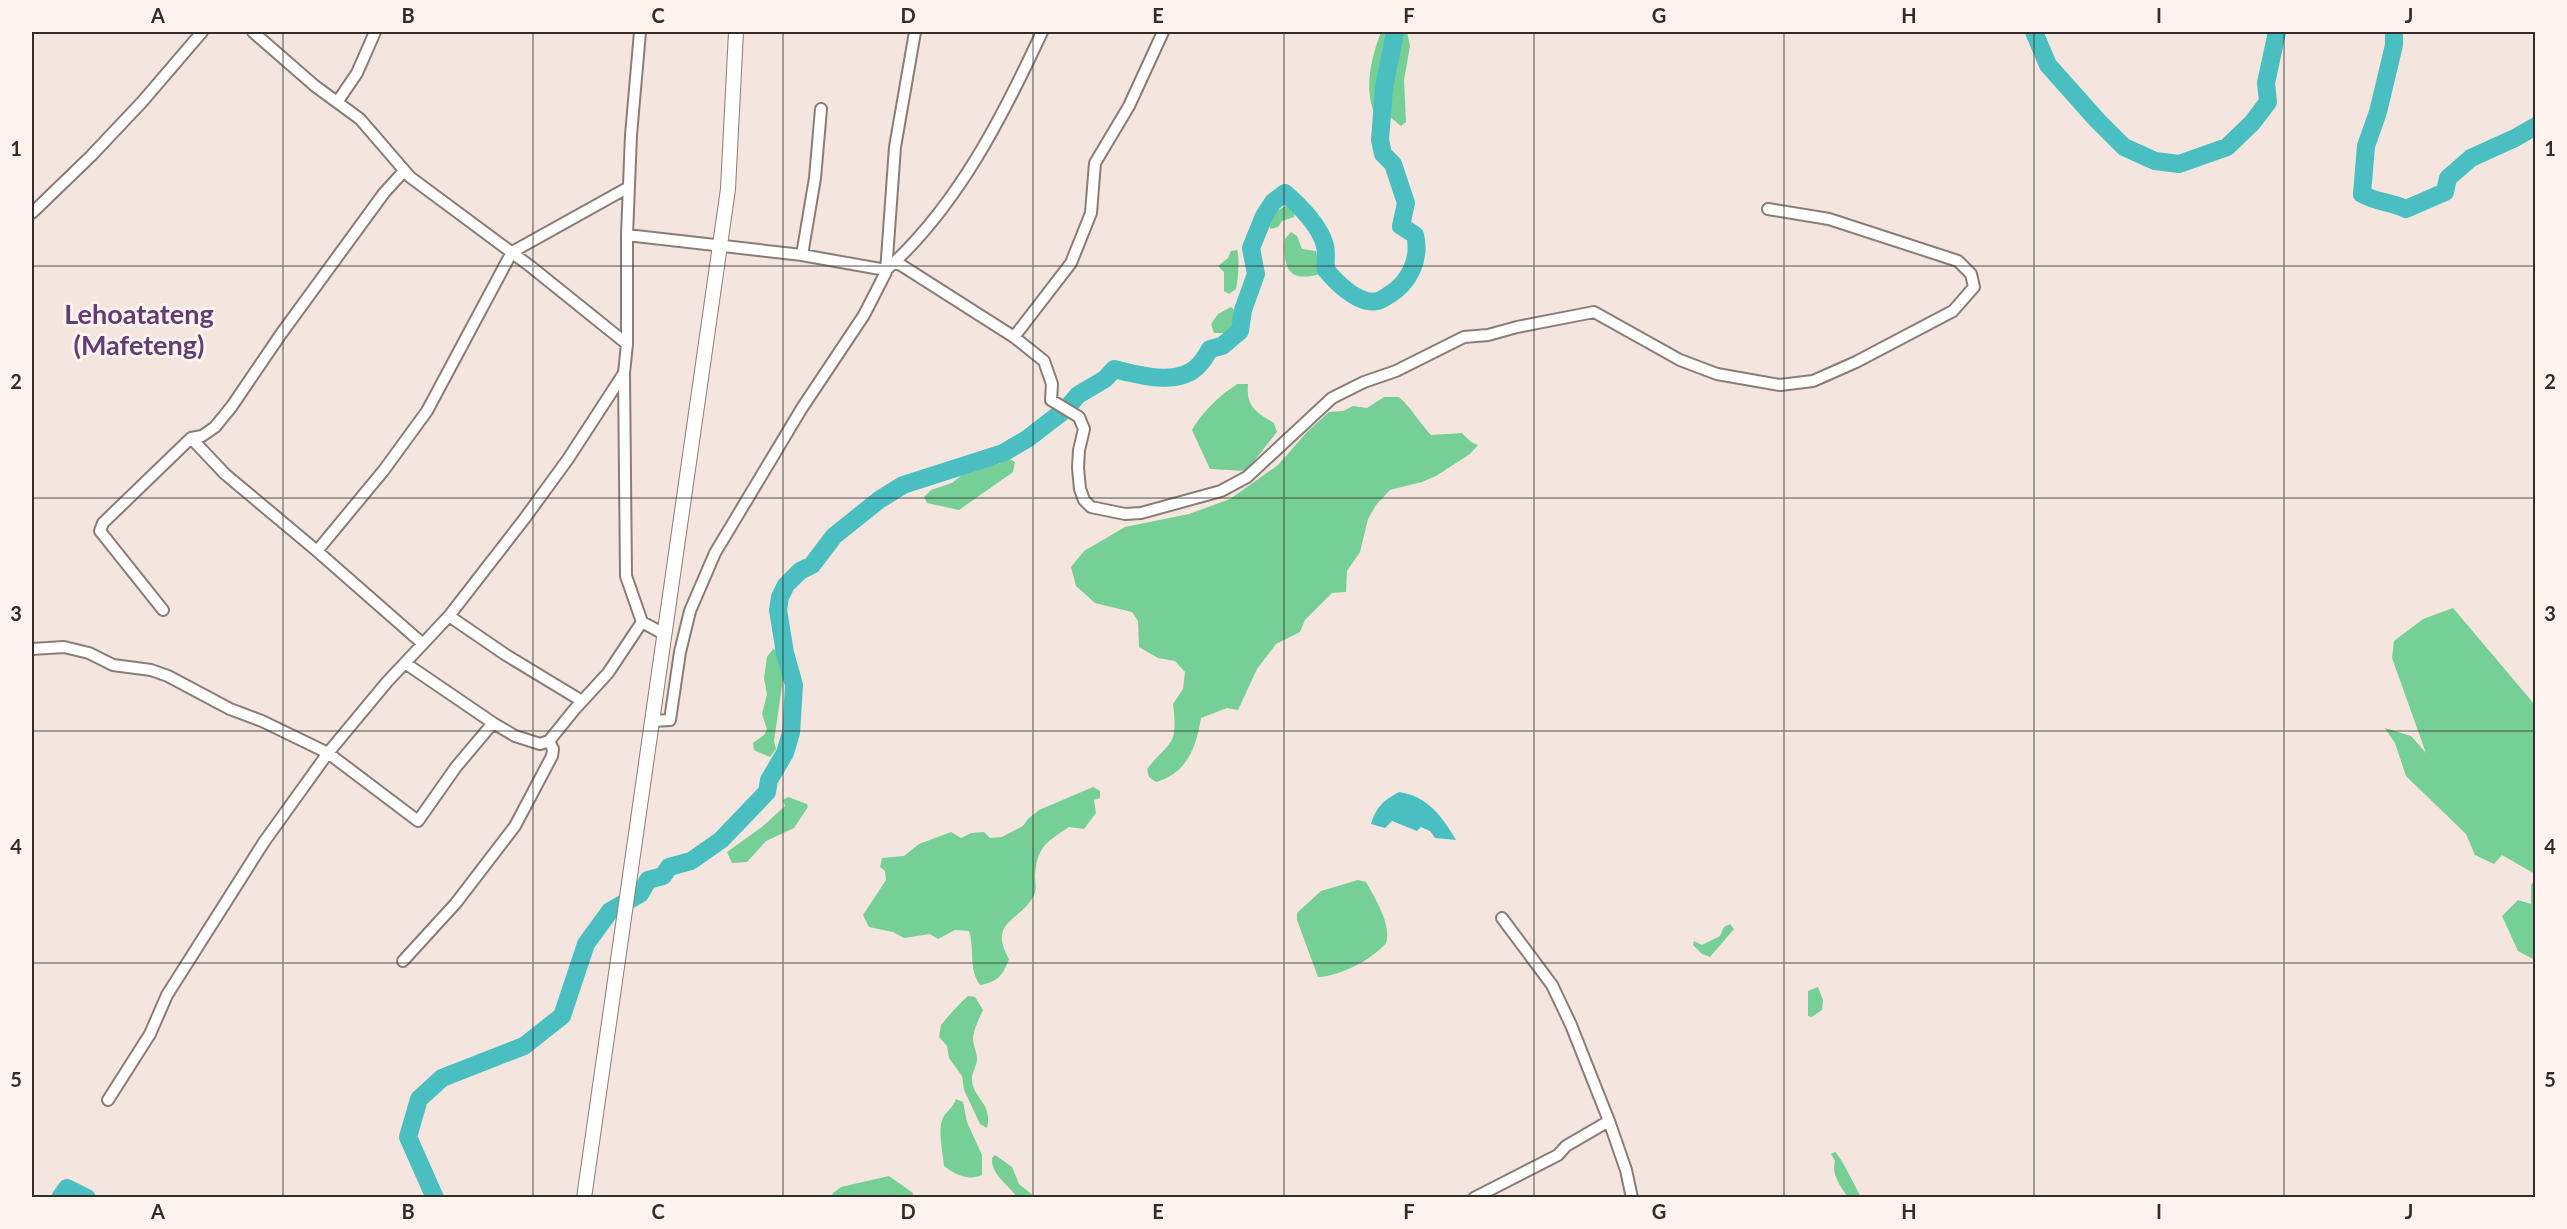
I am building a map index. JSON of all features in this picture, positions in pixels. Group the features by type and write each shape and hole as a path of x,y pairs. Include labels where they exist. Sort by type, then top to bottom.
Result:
{"main road":[{"path":"584,1197 728,189 736,32"}],"street":[{"path":"32,213 92,156 202,32"},
{"path":"253,32 315,86 338,101 350,114 360,119 404,171 512,252 627,344"},
{"path":"338,101 357,73 375,32"},
{"path":"640,32 631,135 627,235 627,344 624,373 626,576 642,622 664,634"},
{"path":"652,721 670,720 680,652 690,611 715,553 802,408 864,315 889,266 895,147 915,32"},
{"path":"889,266 913,245 963,177 1005,107 1042,32"},
{"path":"1014,337 1071,263 1091,213 1095,163 1129,105 1163,32"},
{"path":"802,255 815,178 821,109"},
{"path":"163,610 100,531 107,517 191,438 202,436 215,427 384,193 404,171"},
{"path":"317,551 384,471 426,411 512,252 629,187"},
{"path":"627,235 889,266 901,265 1014,337 1044,361 1052,384 1051,400 1079,417 1083,429 1078,468 1080,489 1084,500 1091,507 1125,514 1141,513 1221,491 1247,477 1263,464 1306,419 1332,398 1364,382 1396,371 1464,337 1488,335 1594,312 1680,360 1717,374 1780,385 1813,381 1886,347 1953,311 1974,287 1971,274 1958,261 1829,219 1768,209"},
{"path":"108,1100 150,1034 167,995 223,909 246,867 328,753 405,663 449,616 562,467 624,373"},
{"path":"191,438 225,474 423,644"},
{"path":"449,616 506,655 582,701"},
{"path":"405,663 493,723 515,736 540,744 549,741 608,673 642,622"},
{"path":"32,649 64,647 89,653 113,665 150,670 168,676 230,709 262,721 328,753 418,821 456,767 493,723"},
{"path":"403,961 456,903 515,826 552,756 553,749 549,741"},
{"path":"1502,918 1552,985 1571,1025 1610,1121 1632,1197"},
{"path":"1474,1197 1558,1155 1566,1146 1610,1121"}],"green space":[{"path":"1381,32 1407,32 1410,46 1404,80 1406,122 1401,126 1389,116 1376,117 1372,107 1370,74"},
{"path":"1291,204 1295,208 1294,217 1282,221 1278,227 1271,229 1267,223 1272,216"},
{"path":"1291,232 1297,236 1302,249 1316,251 1320,274 1301,276 1294,275 1290,271 1285,258 1285,239"},
{"path":"1237,250 1239,263 1237,285 1236,289 1229,294 1224,291 1224,272 1218,266 1228,258 1231,251"},
{"path":"1231,307 1236,317 1235,329 1228,333 1214,333 1211,324 1218,314"},
{"path":"1237,384 1248,384 1251,404 1257,412 1274,423 1277,432 1246,471 1210,469 1192,430 1212,404"},
{"path":"1384,397 1399,397 1431,435 1462,433 1478,445 1470,454 1436,476 1390,490 1376,505 1368,519 1360,552 1347,571 1346,592 1332,593 1305,620 1300,632 1276,644 1257,669 1238,710 1227,708 1201,718 1193,749 1183,766 1167,778 1156,782 1149,777 1147,769 1168,746 1174,735 1173,704 1183,689 1185,672 1175,661 1158,658 1139,647 1138,621 1132,612 1095,603 1076,586 1071,567 1084,551 1125,527 1189,514 1230,499 1278,465 1307,432 1329,412 1343,411 1353,406 1367,408"},
{"path":"1010,459 1015,462 1013,472 959,510 927,503 924,497 931,490 952,483 972,467 999,464"},
{"path":"2453,608 2535,705 2535,874 2502,855 2494,864 2475,855 2466,834 2406,776 2395,743 2385,728 2411,736 2426,753 2392,658 2394,641 2423,619"},
{"path":"773,649 779,652 783,679 774,741 776,749 770,757 754,750 753,743 764,735 767,729 762,714 767,694 764,678 767,657"},
{"path":"1093,787 1100,791 1100,798 1094,800 1096,813 1084,829 1069,827 1044,846 1036,866 1034,895 1004,929 1003,946 1009,959 996,980 980,985 976,979 969,931 955,930 938,939 930,934 904,938 893,932 869,927 863,915 886,880 885,871 880,867 882,858 904,856 919,844 951,832 961,838 971,833 984,832 990,838 1002,837 1023,826 1039,810"},
{"path":"788,797 807,804 808,807 794,828 766,841 747,862 732,863 727,852 762,827 785,806 783,800"},
{"path":"1358,880 1366,882 1382,912 1387,928 1386,943 1373,955 1355,966 1336,974 1318,977 1297,920 1297,913 1321,891"},
{"path":"2535,880 2535,960 2518,951 2502,916 2518,900 2531,904 2531,885"},
{"path":"1730,924 1734,929 1710,957 1702,954 1693,945 1694,941 1702,945 1720,936 1724,927"},
{"path":"1818,987 1823,1000 1822,1010 1812,1017 1808,1016 1808,991"},
{"path":"968,996 975,997 983,1010 973,1036 977,1059 972,1081 987,1113 987,1128 980,1124 964,1090 962,1076 949,1058 947,1046 939,1037 941,1025"},
{"path":"956,1099 963,1102 967,1122 982,1155 982,1175 977,1177 962,1176 944,1166 941,1125 943,1117"},
{"path":"1835,1152 1861,1197 1848,1197 1840,1185 1834,1171 1835,1161 1831,1154"},
{"path":"995,1155 1012,1167 1019,1184 1035,1197 1017,1197 994,1169 992,1158"},
{"path":"889,1176 913,1193 912,1197 832,1197 833,1193 841,1187"}],"water":[{"path":"1399,792 1418,798 1433,808 1456,840 1435,838 1430,831 1421,827 1417,831 1392,821 1385,828 1371,824 1381,805"}],"waterway":[{"path":"435,1198 408,1137 419,1099 442,1078 524,1046 562,1016 586,944 610,911 640,894 648,880 663,876 669,867 691,861 721,840 767,792 769,780 785,753 791,733 794,685 785,653 778,610 780,597 786,585 800,571 812,565 834,536 879,500 903,485 1003,453 1027,439 1066,409 1078,395 1105,379 1114,369 1158,378 1170,378 1191,372 1201,363 1210,349 1222,346 1240,331 1243,310 1256,274 1251,248 1264,216 1273,202 1285,193 1303,210 1319,231 1326,249 1326,270 1355,296 1367,301 1379,301 1396,290 1408,277 1415,261 1415,235 1401,226 1406,203 1393,164 1383,154 1380,140 1384,88 1395,32"},
{"path":"2034,32 2048,65 2124,147 2155,161 2179,164 2227,147 2252,123 2268,102 2266,83 2277,32"},
{"path":"2394,32 2394,45 2378,112 2366,146 2362,194 2406,209 2445,192 2448,178 2471,158 2536,126"},
{"path":"60,1198 67,1188 87,1198"}],"district":[{"name":"Lehoatateng (Mafeteng)","path":"139,330"}]}
